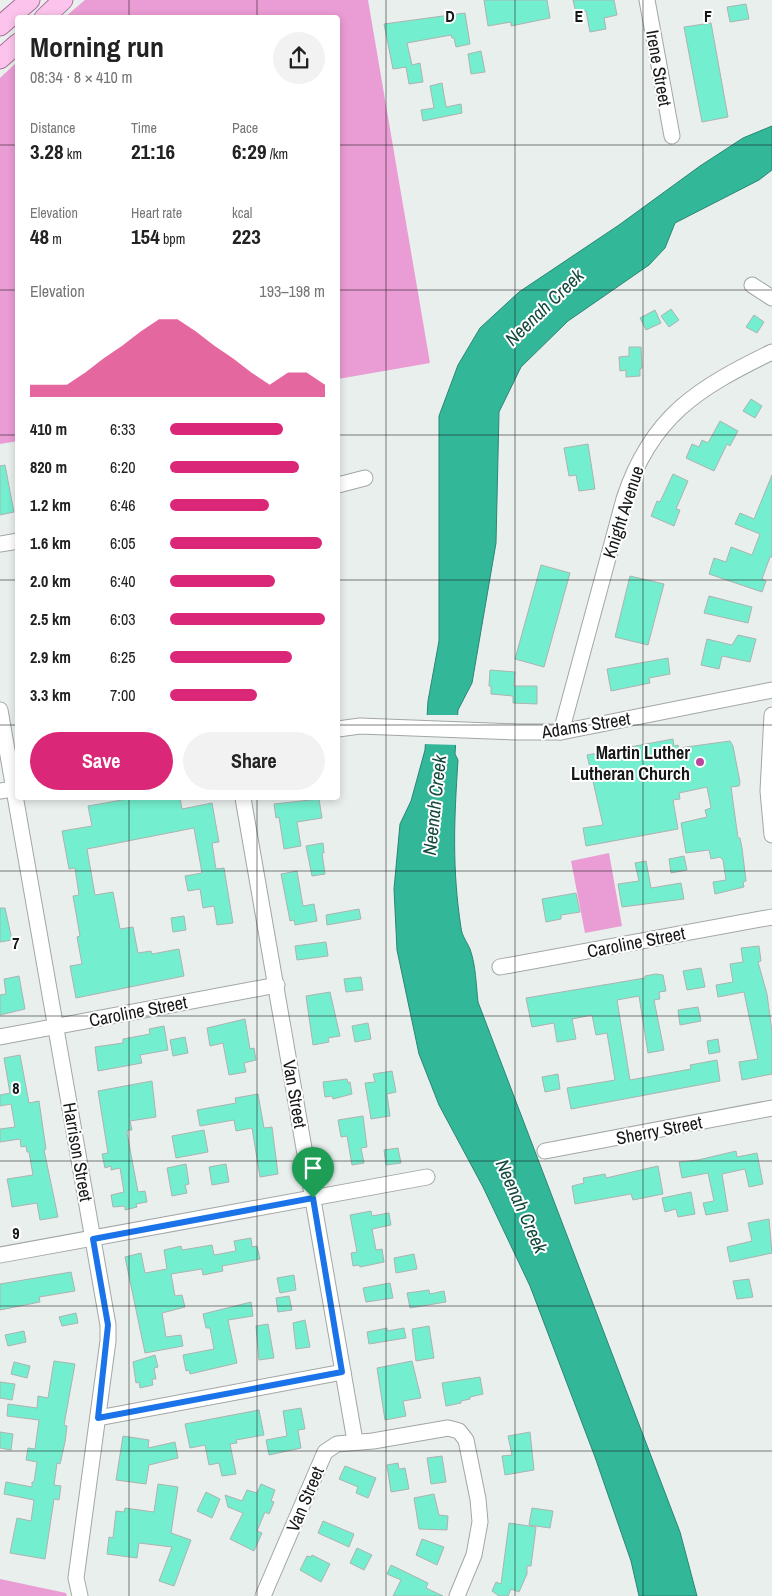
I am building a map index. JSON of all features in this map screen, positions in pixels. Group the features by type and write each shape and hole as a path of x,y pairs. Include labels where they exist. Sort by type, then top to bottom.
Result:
{"main road":[{"path":"0,26 30,0"},
{"path":"47,15 63,0"},
{"path":"0,59 15,46"}],"street":[{"name":"Irene Street","path":"647,0 672,136"},
{"path":"752,285 772,298"},
{"name":"Knight Avenue","path":"561,732 624,499 637,464 660,429 689,399 724,376 772,352"},
{"path":"340,484 365,478"},
{"path":"0,544 15,542"},
{"name":"Adams Street","path":"340,729 360,726 561,732 772,690"},
{"name":"Harrison Street","path":"0,710 10,789 56,1027 108,1325 98,1418 76,1578 80,1596"},
{"path":"772,715 768,791 772,835"},
{"name":"Van Street","path":"243,800 277,984 355,1441 337,1444 325,1452 263,1596"},
{"name":"Caroline Street","path":"500,968 772,917"},
{"name":"Caroline Street","path":"0,1037 277,984"},
{"name":"Sherry Street","path":"545,1151 772,1108"},
{"path":"0,1255 427,1177"},
{"path":"98,1418 342,1372"},
{"path":"355,1441 373,1441 453,1429 462,1434 466,1440 478,1499 480,1522 474,1555 457,1596"}],"shaded area":[{"path":"85,0 368,0 430,363 340,379 340,15 67,15"},
{"path":"15,64 15,442 0,444 0,78"},
{"path":"609,853 622,926 585,933 571,861"},
{"path":"0,1579 66,1593 67,1596 0,1596"}],"water":[{"name":"Neenah Creek","path":"772,126 772,170 759,180 675,223 665,248 649,265 568,321 521,367 499,412 496,543 472,683 458,710 455,754 458,760 455,824 456,885 462,934 472,955 478,1002 680,1532 697,1596 639,1596 631,1561 595,1457 530,1286 483,1187 439,1105 419,1054 397,950 394,889 400,824 411,801 425,750 428,701 439,641 439,416 458,365 480,328 519,292 619,225 700,166 743,138"}],"pier":[{"path":"424,715 460,715 458,745 423,744"}],"building":[{"path":"484,0 547,0 550,18 511,26 511,22 488,26"},
{"path":"573,0 614,0 617,15 604,18 606,29 590,32 586,11 576,13"},
{"path":"746,4 749,19 730,22 727,7"},
{"path":"465,13 470,44 456,47 454,38 451,35 407,43 412,65 420,63 423,82 409,84 406,67 393,69 384,24"},
{"path":"711,23 728,117 702,122 684,27"},
{"path":"481,51 485,72 471,74 468,54"},
{"path":"442,83 446,107 461,104 462,113 423,121 421,110 434,108 430,86"},
{"path":"671,309 679,320 669,327 661,316"},
{"path":"655,310 661,323 646,330 640,318"},
{"path":"754,315 764,322 757,333 746,327"},
{"path":"629,347 641,347 642,368 640,369 640,376 626,377 626,370 620,371 619,357 629,356"},
{"path":"751,399 762,406 755,418 743,411"},
{"path":"720,421 738,431 730,446 727,444 714,471 686,458 692,444 699,447 702,440 708,443"},
{"path":"588,444 595,489 579,491 576,475 569,476 564,448"},
{"path":"5,465 14,512 0,515 0,466"},
{"path":"673,474 688,481 676,509 680,510 674,526 651,516 657,501 660,502"},
{"path":"772,475 772,557 770,557 762,579 766,581 762,592 709,574 714,558 726,562 731,547 752,555 760,534 735,524 740,513 754,519"},
{"path":"541,565 570,573 544,667 515,659"},
{"path":"630,576 664,584 648,645 615,637"},
{"path":"709,596 752,607 748,623 704,613"},
{"path":"738,635 756,639 750,662 722,656 719,669 701,665 707,639 732,645"},
{"path":"668,658 670,674 649,678 650,683 611,691 607,669"},
{"path":"490,670 515,672 514,686 537,686 537,704 513,703 513,696 491,694 491,686 489,686"},
{"path":"673,739 674,746 678,745 679,748 730,741 733,746 740,782 739,786 731,787 738,838 740,838 742,848 746,881 743,882 744,887 715,894 713,882 726,880 723,860 720,857 711,859 709,850 686,853 681,823 707,817 705,810 711,808 707,787 679,793 680,799 673,800 678,829 586,846 583,828 603,825 587,755"},
{"path":"122,800 180,800 182,809 212,803 219,842 212,843 216,869 224,868 233,923 217,925 214,906 203,908 200,889 188,891 185,876 202,873 194,828 87,849 95,895 113,892 120,929 133,927 138,953 151,951 152,954 179,949 184,976 76,998 70,966 82,964 77,937 80,936 73,896 79,895 75,868 69,869 62,831 92,826 88,806"},
{"path":"319,800 322,818 297,822 301,846 284,849 279,817 276,818 274,804"},
{"path":"323,843 324,853 322,853 325,874 312,876 306,846"},
{"path":"684,856 687,870 671,873 669,859"},
{"path":"646,861 651,888 681,883 684,899 622,907 618,884 639,881 635,863"},
{"path":"297,871 303,906 314,904 317,921 295,925 294,920 290,921 281,874"},
{"path":"576,893 580,912 561,915 561,919 546,922 542,899"},
{"path":"0,908 5,908 12,940 0,942"},
{"path":"359,909 361,919 327,925 326,915"},
{"path":"184,916 186,930 173,932 171,918"},
{"path":"326,942 328,956 297,960 295,946"},
{"path":"759,946 761,961 758,962 767,994 772,1032 772,1074 742,1080 739,1062 758,1059 744,992 718,997 716,985 733,982 730,964 743,962 741,948"},
{"path":"701,968 705,987 687,990 683,971"},
{"path":"663,975 666,991 659,992 660,999 654,1000 664,1050 648,1053 639,996 617,1000 630,1080 691,1069 690,1065 717,1060 720,1081 571,1109 567,1088 615,1080 607,1033 596,1035 592,1015 572,1019 576,1039 557,1042 554,1023 532,1027 526,998 645,978 645,976"},
{"path":"19,976 25,1009 0,1015 0,995 6,994 4,979"},
{"path":"361,977 363,990 346,992 344,979"},
{"path":"330,992 340,1036 328,1038 329,1042 313,1045 306,996"},
{"path":"698,1007 701,1021 680,1025 678,1010"},
{"path":"245,1019 250,1049 254,1048 256,1060 244,1063 246,1072 229,1075 223,1043 210,1046 207,1028"},
{"path":"368,1023 371,1039 355,1042 352,1026"},
{"path":"164,1026 168,1050 140,1055 142,1063 98,1071 95,1047 123,1043 123,1039 150,1034 149,1029"},
{"path":"185,1037 188,1053 173,1056 170,1040"},
{"path":"718,1039 720,1052 709,1054 707,1041"},
{"path":"20,1055 29,1103 39,1101 46,1149 44,1150 58,1217 40,1220 37,1203 12,1207 7,1179 33,1175 29,1152 27,1152 26,1146 21,1147 20,1139 0,1142 0,1129 15,1127 11,1104 0,1106 0,1095 10,1093 4,1058"},
{"path":"392,1071 396,1092 387,1094 390,1116 371,1119 365,1083 375,1082 373,1074"},
{"path":"558,1074 560,1089 545,1092 542,1077"},
{"path":"347,1079 348,1083 350,1082 352,1094 333,1099 332,1096 325,1097 323,1082"},
{"path":"152,1081 156,1117 130,1121 132,1130 128,1130 127,1133 138,1192 145,1191 147,1202 136,1204 137,1207 125,1210 125,1206 113,1207 111,1195 124,1192 120,1168 111,1170 111,1166 105,1168 102,1154 108,1153 98,1091"},
{"path":"258,1094 264,1128 272,1127 278,1174 260,1177 252,1128 236,1131 234,1120 200,1126 197,1110 236,1103 235,1098"},
{"path":"363,1116 367,1147 361,1148 364,1163 352,1165 347,1136 341,1137 338,1120"},
{"path":"204,1130 208,1152 176,1158 172,1136"},
{"path":"398,1148 401,1163 386,1165 384,1150"},
{"path":"736,1151 737,1157 757,1153 763,1184 749,1187 745,1169 722,1174 728,1211 706,1215 703,1203 714,1201 708,1173 682,1178 679,1162 698,1160"},
{"path":"186,1164 189,1184 185,1185 187,1193 172,1196 167,1168"},
{"path":"226,1164 229,1182 212,1185 209,1167"},
{"path":"658,1166 663,1194 633,1200 631,1194 575,1204 572,1186 584,1183 583,1178 605,1174 606,1178"},
{"path":"691,1192 695,1214 678,1217 676,1209 665,1212 662,1198"},
{"path":"371,1211 372,1216 389,1213 391,1225 372,1229 376,1250 382,1249 384,1262 360,1267 359,1265 353,1266 351,1253 357,1252 350,1215"},
{"path":"769,1219 772,1253 730,1262 727,1247 752,1241 748,1223"},
{"path":"251,1238 252,1247 257,1246 260,1259 222,1266 223,1271 203,1275 202,1269 171,1274 175,1296 182,1295 185,1307 162,1313 166,1337 181,1335 183,1346 145,1353 125,1257 141,1253 145,1273 167,1269 164,1250 181,1246 182,1250 212,1245 214,1255 236,1251 234,1241"},
{"path":"414,1254 417,1269 396,1273 394,1258"},
{"path":"71,1272 75,1291 39,1297 40,1302 0,1310 0,1284"},
{"path":"294,1275 296,1290 280,1293 277,1278"},
{"path":"749,1279 753,1297 737,1299 733,1281"},
{"path":"390,1283 393,1298 366,1302 363,1288"},
{"path":"429,1290 430,1294 444,1291 446,1302 410,1308 407,1293"},
{"path":"289,1296 292,1310 278,1312 276,1298"},
{"path":"251,1302 253,1316 228,1320 237,1363 190,1374 189,1370 186,1371 183,1355 214,1349 210,1328 206,1328 203,1314"},
{"path":"76,1313 78,1323 62,1326 59,1317"},
{"path":"305,1320 310,1347 296,1349 293,1323"},
{"path":"268,1324 274,1358 259,1360 256,1326"},
{"path":"429,1326 434,1358 416,1361 412,1329"},
{"path":"387,1328 387,1331 404,1328 406,1338 369,1344 367,1332"},
{"path":"24,1331 26,1342 8,1346 5,1335"},
{"path":"155,1355 158,1367 154,1368 156,1379 152,1379 153,1385 140,1388 139,1382 136,1383 133,1362"},
{"path":"54,1361 75,1364 64,1425 67,1426 65,1442 60,1464 57,1463 54,1485 61,1486 59,1500 54,1499 45,1559 10,1553 17,1518 31,1521 34,1500 4,1494 6,1482 32,1487 37,1462 26,1460 28,1448 35,1449 39,1420 7,1416 8,1404 37,1408 38,1396 48,1398"},
{"path":"412,1361 421,1398 403,1401 406,1416 385,1420 377,1368"},
{"path":"14,1362 30,1366 27,1378 11,1374"},
{"path":"480,1377 483,1394 470,1397 470,1399 461,1401 461,1403 446,1406 442,1383"},
{"path":"0,1382 15,1384 12,1400 0,1398"},
{"path":"301,1408 305,1429 298,1430 301,1448 269,1455 266,1440 287,1436 283,1411"},
{"path":"259,1410 264,1435 236,1440 237,1443 230,1444 236,1474 222,1476 219,1463 209,1465 205,1445 190,1448 185,1424"},
{"path":"0,1432 13,1434 11,1450 0,1448"},
{"path":"530,1432 534,1470 505,1475 502,1456 512,1455 508,1436"},
{"path":"123,1436 149,1440 148,1448 175,1442 178,1458 149,1465 146,1484 116,1480"},
{"path":"442,1456 446,1482 431,1484 427,1458"},
{"path":"398,1463 399,1469 405,1468 409,1489 391,1492 387,1465"},
{"path":"345,1466 376,1478 368,1498 356,1493 358,1487 339,1479"},
{"path":"158,1484 178,1487 171,1533 191,1540 174,1586 159,1581 172,1547 139,1543 137,1558 107,1554 109,1537 113,1538 116,1511 124,1512 125,1508 154,1512"},
{"path":"261,1484 275,1490 271,1501 274,1502 269,1514 265,1512 257,1531 262,1533 254,1551 230,1539 243,1513 228,1507 225,1495 242,1501 247,1490 257,1493"},
{"path":"206,1492 220,1499 212,1518 197,1511"},
{"path":"434,1494 439,1515 448,1516 447,1530 419,1529 414,1498"},
{"path":"532,1508 553,1511 550,1528 529,1525"},
{"path":"323,1521 354,1534 349,1547 318,1533"},
{"path":"509,1523 536,1527 531,1566 527,1566 527,1574 519,1592 511,1589 508,1596 499,1596 492,1591 496,1582 501,1584"},
{"path":"422,1539 444,1547 437,1565 416,1555"},
{"path":"357,1548 372,1555 364,1570 350,1563"},
{"path":"312,1555 330,1564 321,1582 300,1570 307,1556 311,1557"},
{"path":"391,1565 428,1583 426,1588 443,1596 393,1596 401,1580 387,1574"}],"place":[{"name":"Martin Luther Lutheran Church","path":"700,762"}],"route":[{"path":"313,1198 342,1372 98,1418 108,1341 108,1325 93,1239 313,1198"}]}
